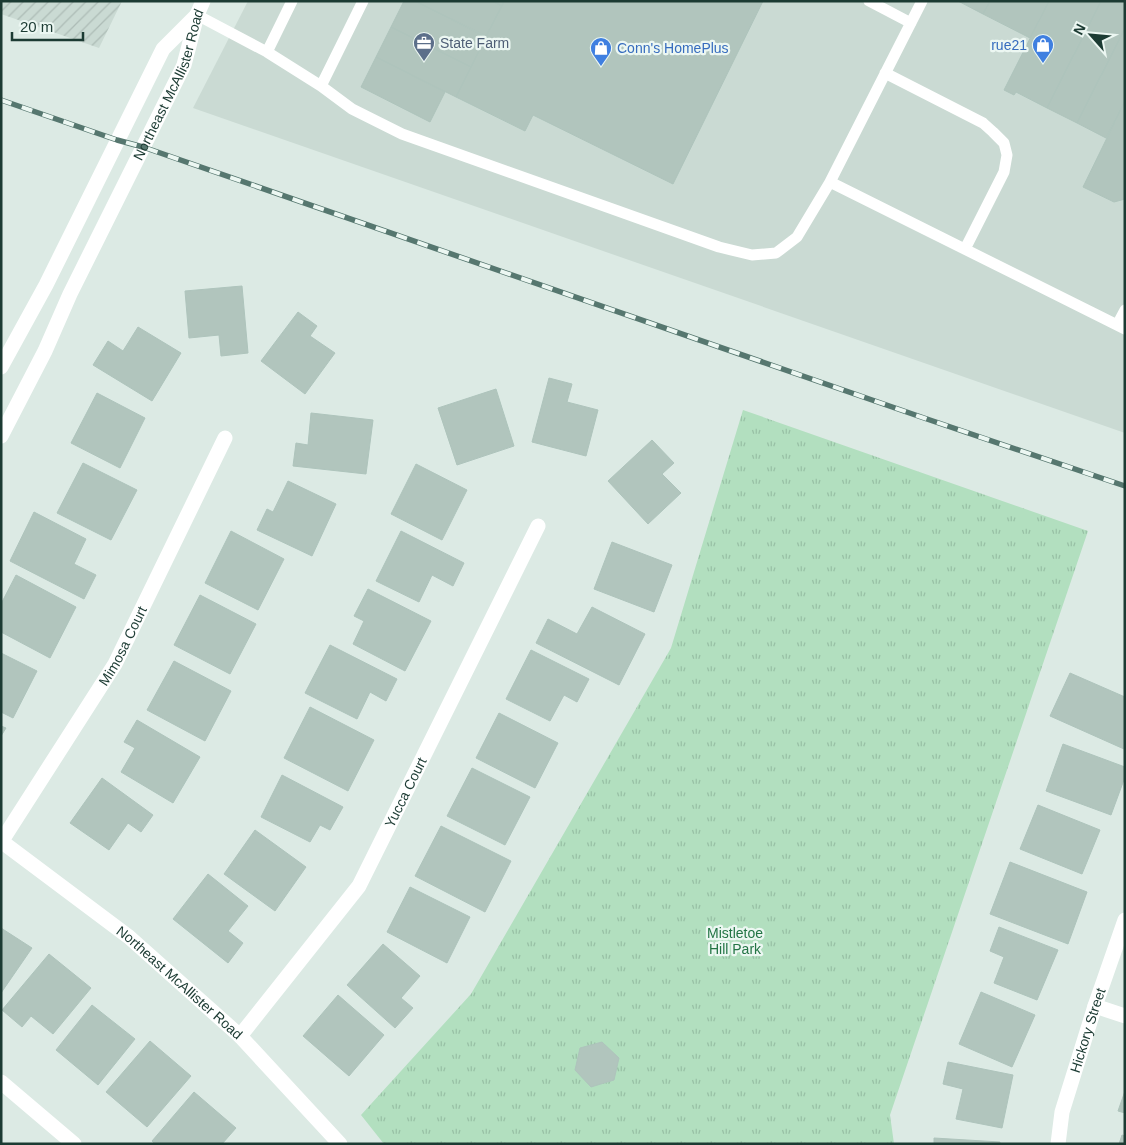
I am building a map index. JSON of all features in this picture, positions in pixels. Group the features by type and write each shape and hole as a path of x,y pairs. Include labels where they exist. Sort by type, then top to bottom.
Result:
{"street":[{"name":"Northeast McAllister Road","path":"1,367 46,285 163,49 200,8"},
{"name":"Northeast McAllister Road","path":"1,436 184,65 200,8"},
{"name":"Mimosa Court","path":"1,841 114,664 224,438"},
{"name":"Yucca Court","path":"240,1036 359,886 538,526"},
{"name":"Northeast McAllister Road","path":"1,841 129,936 240,1036 340,1144"},
{"name":"Hickory Street","path":"1058,1144 1062,1112 1095,1006 1125,920"},
{"path":"1095,1006 1125,1016"},
{"path":"1,1082 74,1144"}],"lane":[{"path":"267,52 292,1"},
{"path":"321,86 363,1"},
{"path":"869,1 911,23"},
{"path":"200,8 321,86 352,109 402,134 719,247 752,254 776,253 797,237 830,182 922,1"},
{"path":"886,72 983,123 1004,143 1007,155 1004,172 965,249"},
{"path":"830,182 1121,327 1125,310"}],"shaded area":[{"path":"1,1 122,1 99,48 1,14"},
{"path":"248,1 1125,1 1125,433 193,108"}],"green space":[{"name":"Mistletoe Hill Park","path":"743,410 1088,531 890,1115 894,1144 384,1144 361,1115 471,994 671,648"}],"building":[{"path":"404,1 415,1 486,37 471,67 391,27"},
{"path":"415,1 492,1 502,6 486,36"},
{"path":"492,1 504,1 502,6"},
{"name":"Conn's HomePlus","path":"504,1 763,1 673,184 533,115 525,131 456,97"},
{"path":"958,1 990,1 983,14"},
{"path":"990,1 1049,1 1030,38 983,14"},
{"name":"rue21","path":"1049,1 1101,1 1047,108 1016,92 1014,95 1004,90"},
{"path":"1101,1 1125,1 1125,28 1077,123 1047,108"},
{"name":"State Farm","path":"391,27 471,67 456,97 376,57"},
{"path":"1125,28 1125,101 1106,138 1077,123"},
{"path":"376,57 445,92 430,122 361,87"},
{"path":"1125,101 1125,199 1114,202 1083,187"},
{"path":"242,286 248,353 221,356 219,335 189,338 185,291"},
{"path":"298,312 317,326 310,336 335,353 305,394 261,361"},
{"path":"138,327 181,353 152,401 93,365 108,341 123,351"},
{"path":"549,378 572,384 567,402 598,410 586,456 532,442"},
{"path":"496,389 514,446 457,465 438,408"},
{"path":"97,393 145,418 120,468 71,443"},
{"path":"311,413 373,420 366,474 293,466 296,443 308,445"},
{"path":"652,440 674,463 662,474 681,493 648,524 608,481"},
{"path":"83,463 137,490 111,540 57,513"},
{"path":"416,464 467,490 442,540 391,514"},
{"path":"288,481 336,504 312,556 257,530 267,509 273,512"},
{"path":"34,512 86,539 74,564 96,575 84,599 10,561"},
{"path":"231,531 284,559 258,610 205,583"},
{"path":"401,531 464,563 453,586 432,575 419,602 376,581"},
{"path":"612,542 672,565 654,612 594,589"},
{"path":"16,575 76,607 50,658 1,632 1,604"},
{"path":"368,589 431,621 405,671 353,644 364,621 354,616"},
{"path":"200,595 256,624 230,674 174,645"},
{"path":"592,607 645,634 619,685 536,643 548,619 577,634"},
{"path":"330,645 397,679 386,701 370,692 357,719 305,693"},
{"path":"531,650 589,679 577,702 564,695 550,721 506,699"},
{"path":"1,653 37,671 13,718 1,712"},
{"path":"174,661 231,691 205,741 147,710"},
{"path":"1070,673 1125,697 1124,749 1050,716"},
{"path":"310,707 374,740 348,791 284,758"},
{"path":"499,713 558,743 535,788 476,758"},
{"path":"137,720 200,757 173,803 121,772 135,748 124,742"},
{"path":"1,726 6,728 1,736"},
{"path":"1063,744 1125,767 1125,777 1111,815 1046,791"},
{"path":"472,768 530,797 505,845 447,816"},
{"path":"282,775 343,807 330,830 320,825 310,842 261,817"},
{"path":"102,778 153,815 141,832 128,823 109,850 70,823"},
{"path":"1038,805 1100,830 1082,874 1020,849"},
{"path":"441,826 511,861 485,912 415,876"},
{"path":"255,830 306,867 275,911 224,874"},
{"path":"1010,862 1087,892 1068,944 990,914"},
{"path":"208,874 248,906 228,931 243,943 228,963 173,919"},
{"path":"410,887 470,917 447,963 387,932"},
{"path":"999,927 1058,950 1037,1000 994,983 1004,957 990,951"},
{"path":"1,928 32,948 1,993"},
{"path":"383,944 420,976 401,998 413,1008 395,1028 347,985"},
{"path":"49,954 91,988 53,1034 31,1016 22,1027 2,1010"},
{"path":"981,992 1035,1015 1012,1067 959,1044"},
{"path":"338,995 384,1035 349,1076 303,1036"},
{"path":"92,1005 135,1039 98,1085 56,1050"},
{"path":"150,1041 191,1076 147,1127 106,1092"},
{"path":"602,1042 619,1058 614,1080 591,1087 575,1070 580,1048"},
{"path":"948,1062 1013,1075 1002,1128 956,1119 963,1089 943,1084"},
{"path":"1125,1091 1125,1113 1118,1111"},
{"path":"194,1092 236,1128 222,1144 155,1144 152,1141"},
{"path":"1122,1135 1125,1136 1125,1144 1119,1144"},
{"path":"934,1138 1000,1142 1000,1144 934,1144"}],"railway":[{"path":"1,100 117,140 143,147 1125,486"}],"place":[{"name":"State Farm","path":"424,62"},
{"name":"rue21","path":"1043,64"},
{"name":"Conn's HomePlus","path":"601,67"}]}
